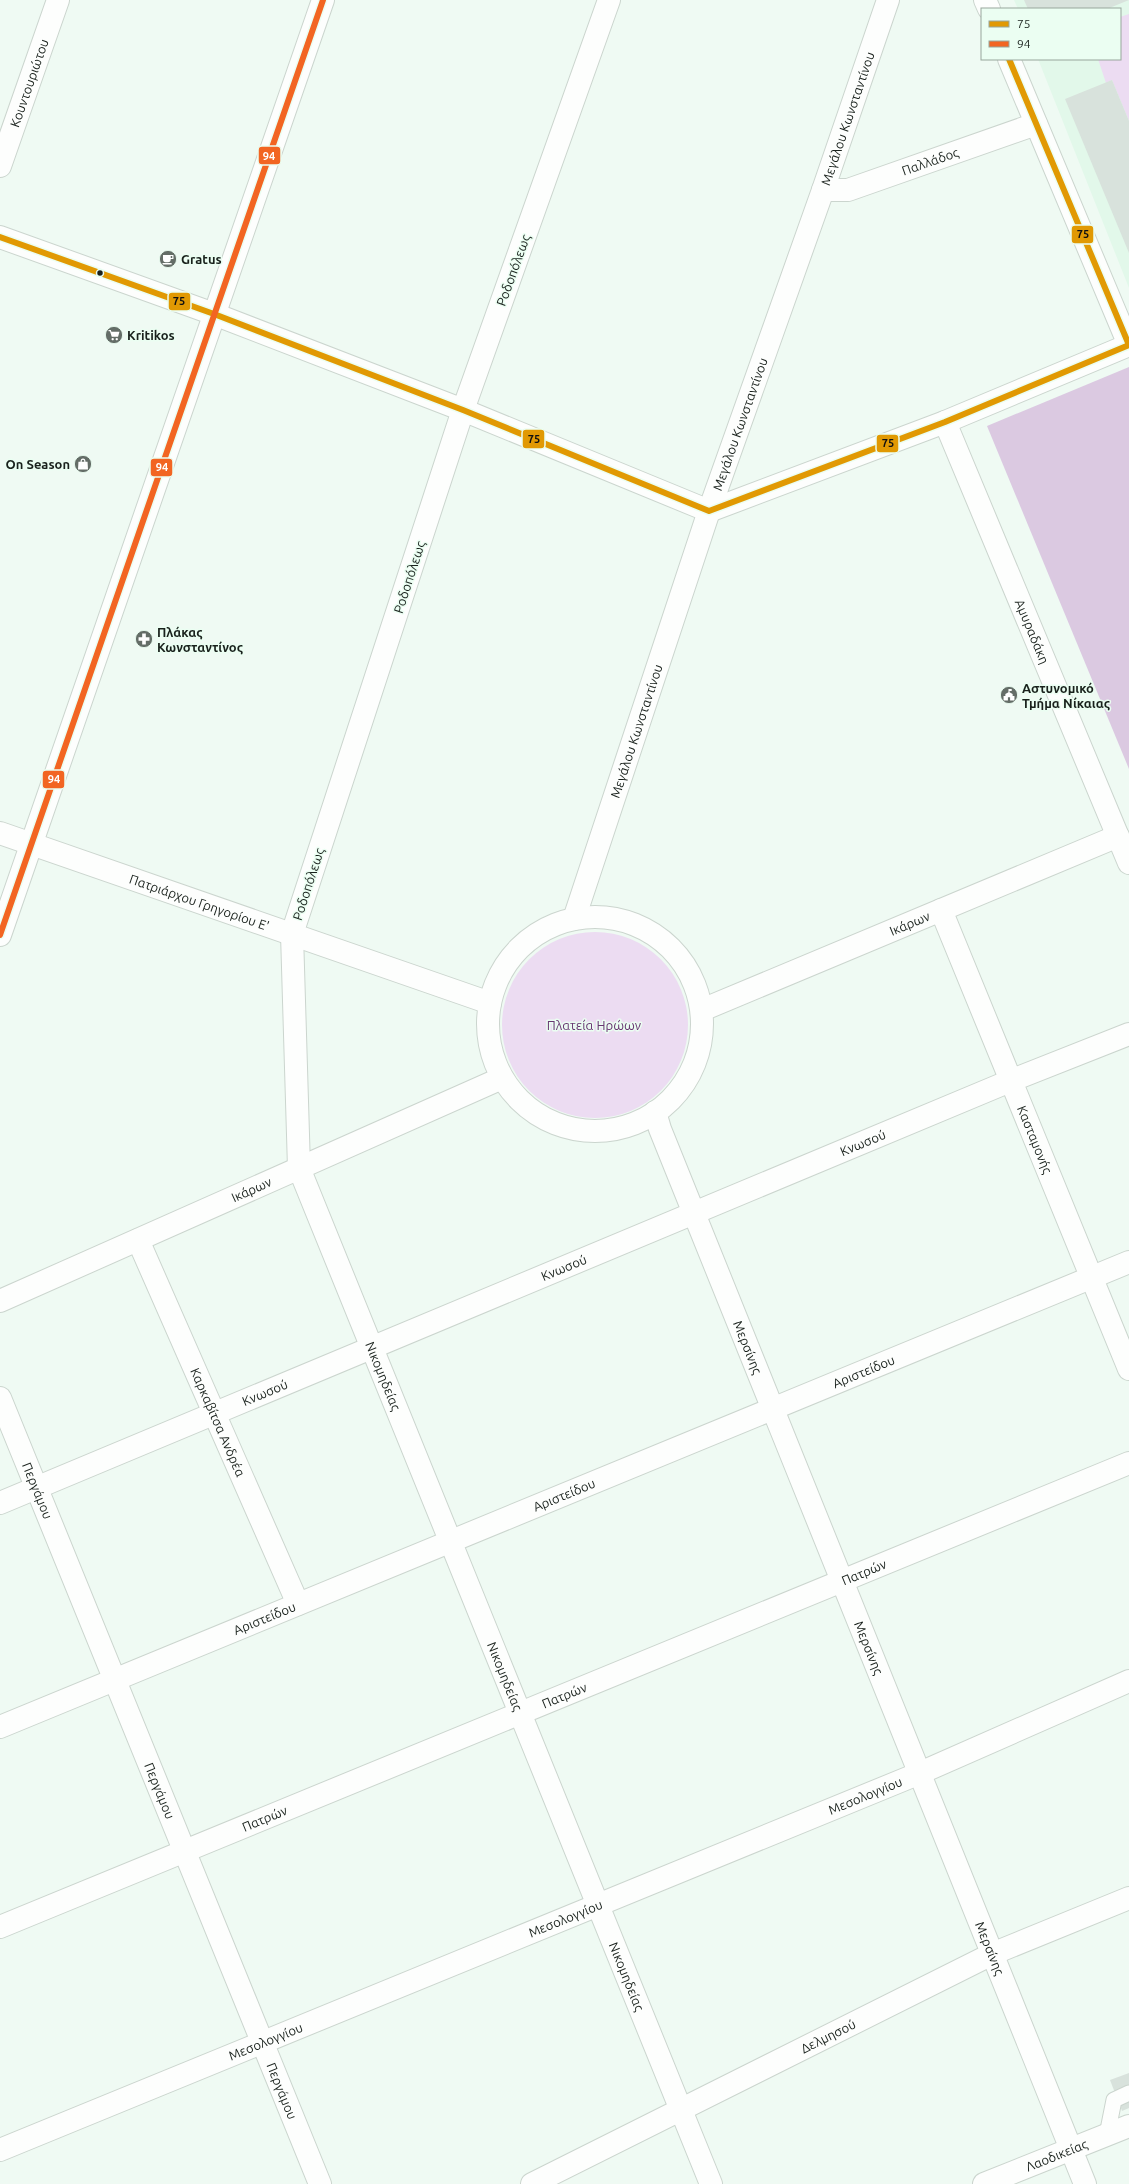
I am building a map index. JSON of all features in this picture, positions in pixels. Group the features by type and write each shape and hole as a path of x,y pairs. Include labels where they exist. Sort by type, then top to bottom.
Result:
{"street":[{"name":"Κουντουριώτου","path":"0,166 58,0"},
{"path":"0,935 323,0"},
{"name":"Ροδοπόλεως","path":"299,1168 292,934 463,410 609,0"},
{"name":"Μεγάλου Κωνσταντίνου","path":"574,919 709,511 824,190 888,0"},
{"path":"0,237 214,314 463,410 709,511 945,422 1129,345 1009,60"},
{"name":"Παλλάδος","path":"824,190 848,190 1036,124"},
{"name":"Αμυραδάκη","path":"945,422 1129,863"},
{"name":"Πατριάρχου Γρηγορίου Ε'","path":"0,833 490,1003"},
{"name":"Ικάρων","path":"702,1010 1118,836"},
{"name":"Κασταμονής","path":"941,910 1129,1369"},
{"path":"610,918 643,928 649,932 671,948 692,976 702,1010 701,1039 693,1068 678,1092 656,1112 633,1124 609,1130 584,1130 559,1125 537,1114 518,1098 502,1078 492,1054 488,1028 490,1003 500,973 519,948 545,929 574,919 610,918"},
{"name":"Κνωσού","path":"0,1503 1010,1081 1129,1034"},
{"name":"Ικάρων","path":"0,1302 502,1078"},
{"name":"Μερσίνης","path":"656,1112 660,1129 693,1213 1085,2184"},
{"name":"Νικομηδείας","path":"299,1168 711,2184"},
{"name":"Καρκαβίτσα Ανδρέα","path":"138,1240 298,1604"},
{"name":"Αριστείδου","path":"0,1727 1129,1262"},
{"name":"Περγάμου","path":"0,1398 320,2184"},
{"name":"Πατρών","path":"0,1927 519,1712 842,1582 1129,1463"},
{"name":"Μεσολογγίου","path":"0,2150 920,1773 1129,1681"},
{"name":"Δελμησού","path":"532,2184 992,1954 1129,1898"},
{"name":"Λαοδικείας","path":"984,2184 1129,2126"}],"lane":[{"path":"1106,2135 1114,2100 1129,2093"}],"shaded area":[{"path":"1014,0 1129,0 1129,288 1038,60 1121,60 1121,8 1018,8"},
{"path":"1129,367 1129,769 987,426"}],"green space":[{"path":"1129,14 1129,121 1112,80 1106,83 1098,60 1121,60 1121,17"},
{"name":"Πλατεία Ηρώων","path":"586,932 604,932 631,939 647,947 661,959 673,973 681,989 688,1016 688,1034 681,1061 673,1077 661,1091 647,1103 631,1111 604,1118 586,1118 559,1111 543,1103 529,1091 517,1077 506,1052 502,1034 502,1016 509,989 517,973 529,959 543,947 568,936"}],"building":[{"path":"1024,0 1129,0 1109,8 1028,8"},
{"path":"1112,80 1129,121 1129,253 1065,99"},
{"path":"1129,2073 1129,2108 1122,2111 1110,2080"}],"transit line":[{"name":"94","path":"0,935 323,0"},
{"name":"75","path":"0,237 214,314 463,410 709,511 945,422 1129,345 1009,60"}],"place":[{"name":"Gratus","path":"168,259"},
{"name":"Kritikos","path":"114,335"},
{"name":"On Season","path":"83,464"},
{"name":"Πλάκας Κωνσταντίνος","path":"144,639"},
{"name":"Αστυνομικό Τμήμα Νίκαιας","path":"1009,695"}]}
